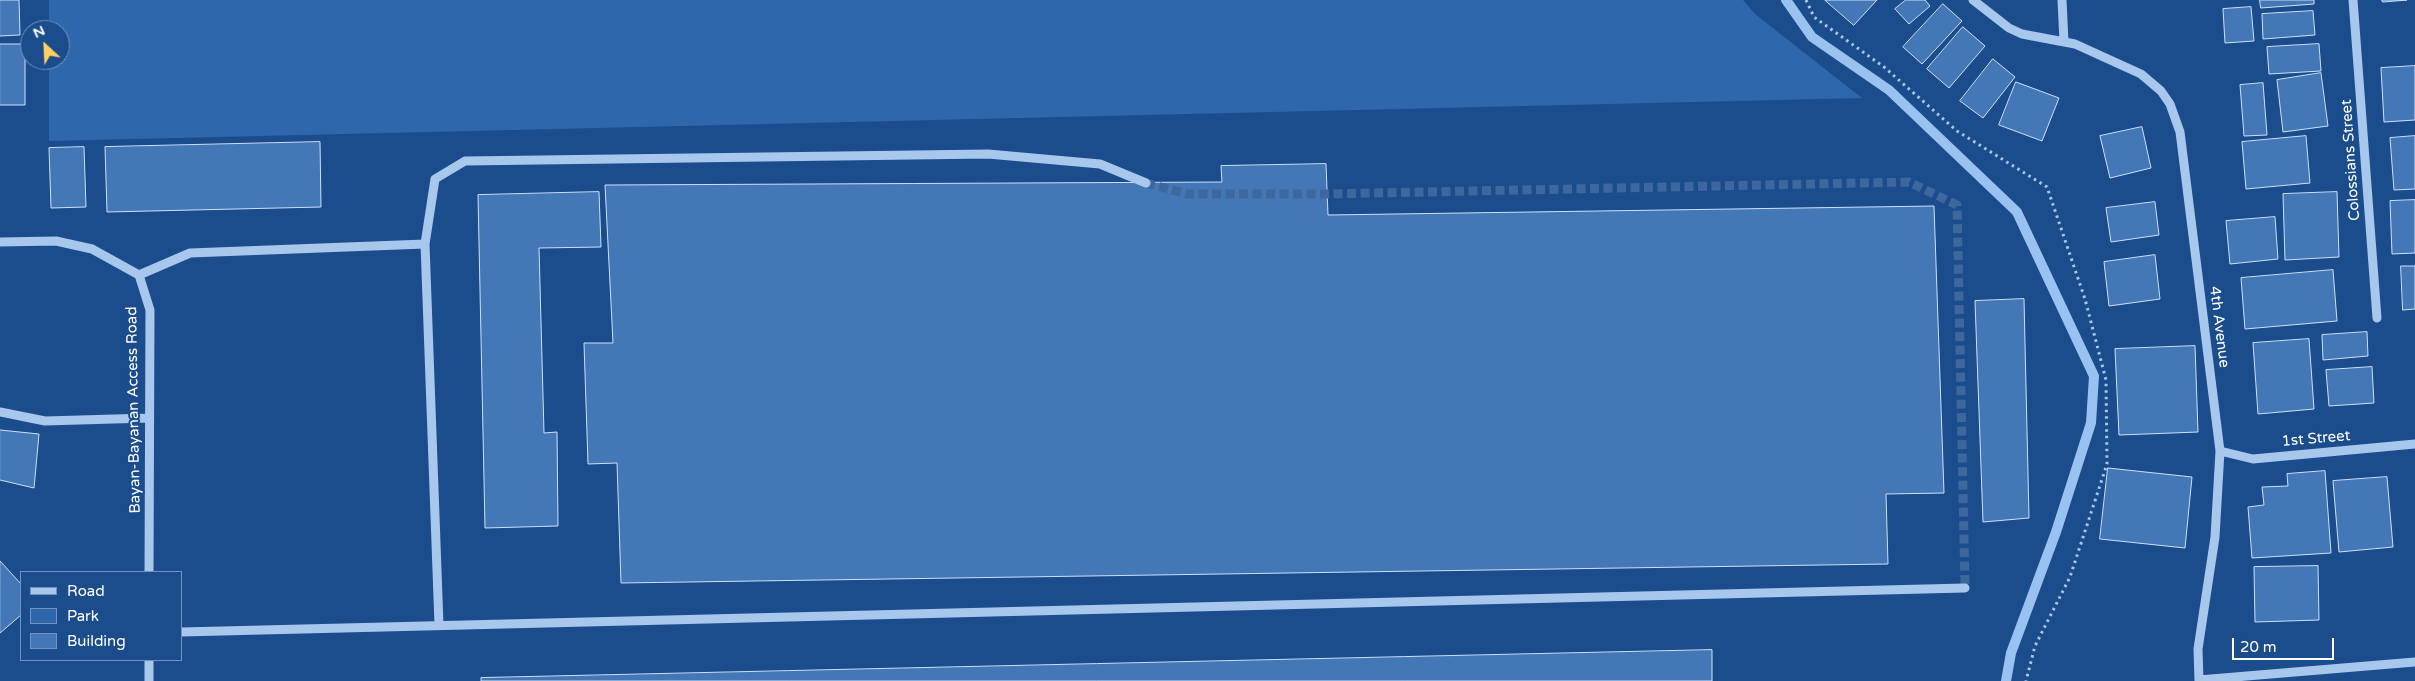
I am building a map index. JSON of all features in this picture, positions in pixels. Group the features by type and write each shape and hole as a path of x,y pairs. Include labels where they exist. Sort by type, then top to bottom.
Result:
{"street":[{"name":"4th Avenue","path":"1973,0 2008,28 2022,34 2064,42 2094,51 2141,74 2161,92 2170,104 2180,132 2220,451 2215,537 2198,649 2199,680"},
{"path":"2062,0 2064,42"},
{"name":"Colossians Street","path":"2353,0 2377,318"},
{"path":"439,625 425,244 435,179 465,161 988,154 1100,164 1146,183"},
{"path":"0,242 56,241 92,249 139,275 190,253 425,244"},
{"name":"Bayan-Bayanan Access Road","path":"139,275 150,310 149,571"},
{"path":"0,412 45,421 149,418"},
{"name":"1st Street","path":"2220,451 2253,459 2415,444"},
{"path":"182,632 1965,588"},
{"path":"149,661 149,681"},
{"path":"2199,680 2415,662"}],"path":[{"path":"1806,0 1814,17 1884,68 1957,131 2047,187 2084,299 2106,380 2107,464 2070,577 2035,646 2026,681"}],"green space":[{"path":"49,0 1743,0 1755,14 1862,98 49,141 49,70 70,70 70,20 49,20"}],"building":[{"path":"0,0 19,0 20,35 0,36"},
{"path":"1825,0 1877,0 1854,25"},
{"path":"1906,0 1925,0 1930,6 1909,24 1895,9"},
{"path":"2260,0 2314,0 2314,4 2261,8"},
{"path":"2382,0 2407,0 2383,2"},
{"path":"1943,4 1962,21 1922,64 1903,47"},
{"path":"2251,7 2254,41 2225,43 2223,9"},
{"path":"2313,11 2315,35 2263,39 2262,14"},
{"path":"1963,27 1985,46 1949,88 1927,69"},
{"path":"0,44 20,44 20,70 25,70 25,105 0,105"},
{"path":"2319,44 2321,71 2269,74 2267,47"},
{"path":"1993,59 2015,77 1983,118 1960,101"},
{"path":"2415,66 2415,120 2384,122 2381,68"},
{"path":"2321,73 2328,126 2283,132 2277,80"},
{"path":"2016,82 2059,98 2042,141 1999,125"},
{"path":"2263,83 2267,135 2244,136 2240,85"},
{"path":"2142,127 2151,168 2110,178 2100,136"},
{"path":"2306,136 2310,183 2246,189 2242,142"},
{"path":"2415,136 2415,189 2394,190 2390,138"},
{"path":"320,142 321,207 107,212 105,147"},
{"path":"84,147 86,207 51,208 49,148"},
{"path":"1326,164 1328,215 1934,206 1944,493 1886,494 1888,564 621,583 617,463 588,464 584,343 613,343 605,185 1222,182 1221,166"},
{"path":"599,192 601,247 539,248 544,433 557,432 558,526 485,528 478,195"},
{"path":"2337,192 2339,257 2285,260 2283,194"},
{"path":"2415,200 2415,253 2392,254 2390,201"},
{"path":"2155,202 2159,235 2111,242 2106,208"},
{"path":"2275,217 2278,259 2230,264 2226,221"},
{"path":"2155,255 2160,299 2109,306 2104,262"},
{"path":"2401,266 2415,266 2415,309 2403,310"},
{"path":"2333,270 2337,321 2245,329 2241,278"},
{"path":"2024,299 2029,518 1983,522 1975,301"},
{"path":"2367,332 2368,356 2323,360 2322,335"},
{"path":"2309,339 2314,409 2258,414 2253,343"},
{"path":"2195,346 2198,432 2119,435 2115,349"},
{"path":"2372,367 2374,403 2329,406 2326,370"},
{"path":"0,430 39,434 34,488 0,480"},
{"path":"2108,468 2192,477 2185,548 2100,539"},
{"path":"2325,471 2331,553 2252,558 2248,507 2264,505 2262,487 2288,486 2287,474"},
{"path":"2387,477 2393,547 2339,552 2333,481"},
{"path":"0,561 20,583 20,616 0,633"},
{"path":"2318,566 2319,620 2255,622 2254,567"},
{"path":"1712,650 1712,681 481,681 481,678"}],"waterway":[{"path":"1786,0 1812,37 1889,90 2017,212 2094,376 2091,423 2056,532 2011,653 2006,681"}],"tunnel":[{"path":"1146,183 1187,194 1327,194 1909,182 1957,205 1965,588"}]}
